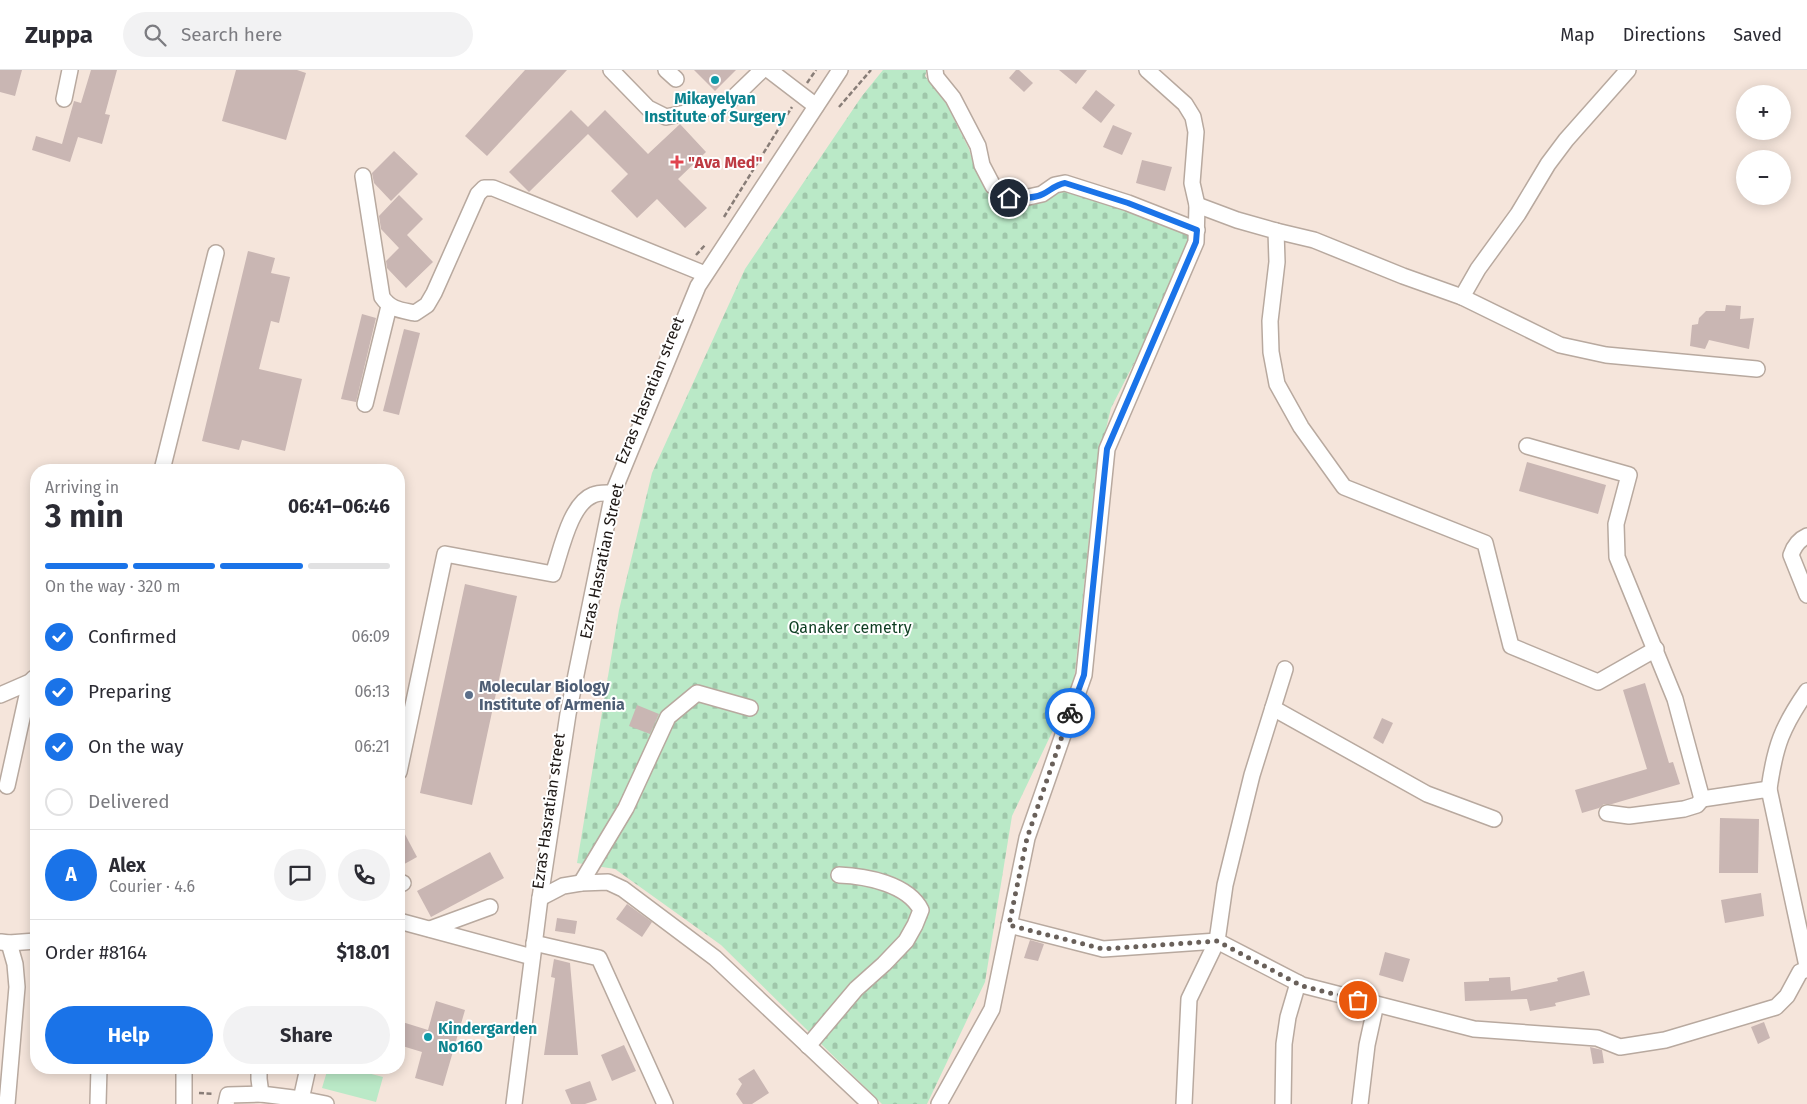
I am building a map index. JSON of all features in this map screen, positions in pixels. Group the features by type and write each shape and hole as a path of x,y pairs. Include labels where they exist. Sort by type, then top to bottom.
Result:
{"street":[{"path":"64,99 70,70"},
{"path":"611,70 648,108 666,117 708,108 720,108 732,100 762,70"},
{"path":"769,70 809,101 832,70"},
{"name":"Ezras Hasratian Street","path":"514,1104 531,952 568,714 611,493 698,286 697,271 809,101 840,70"},
{"path":"935,70 936,77 953,98 978,146 982,165 993,186 1009,198 1024,198 1042,194 1055,185 1065,183 1128,203 1197,230"},
{"path":"939,1104 992,1008 1027,838 1084,675 1107,449 1196,242 1198,205 1192,183 1196,132 1193,117 1185,104 1147,70"},
{"path":"1462,297 1478,269 1518,214 1548,164 1566,140 1628,70"},
{"path":"363,176 382,297 389,306 415,313 427,305 478,194 484,188 492,188 697,271"},
{"path":"1198,205 1238,220 1314,240 1403,276 1462,297 1560,344 1606,355 1757,369"},
{"path":"1276,231 1277,262 1270,321 1271,352 1277,384 1301,427 1344,487 1486,543 1511,646 1598,682 1656,649"},
{"path":"163,464 216,252"},
{"path":"365,404 389,306"},
{"path":"1528,446 1629,475 1616,524 1616,557 1656,649 1674,699 1702,798"},
{"path":"405,744 445,554 553,574 572,518 582,502 595,494 611,493"},
{"name":"Ezras Hasratian street","path":"507,1104 531,952 565,694 611,493"},
{"path":"1807,536 1801,539 1794,547 1791,555 1807,595"},
{"path":"1184,1104 1189,999 1217,941 1225,884 1252,775 1285,669"},
{"path":"0,694 30,680"},
{"path":"7,786 30,691"},
{"path":"1009,925 1103,949 1217,941 1298,983 1474,1029 1597,1038 1620,1047 1665,1040 1776,1007 1787,996 1800,972 1807,967 1769,789 1775,749 1783,729 1807,691"},
{"path":"582,883 626,808 668,717 698,693 750,708"},
{"path":"1272,708 1427,794 1494,819"},
{"path":"1607,813 1629,816 1684,809 1697,805 1702,798 1769,789"},
{"path":"808,1046 856,989 906,941 921,910 911,897 888,884 859,876 839,875"},
{"path":"540,898 563,886 582,883 608,882 623,889 715,958 870,1104"},
{"path":"430,929 490,907"},
{"path":"405,923 531,952 599,958 665,1104"},
{"path":"7,1104 17,987 15,964 5,942 30,941"},
{"path":"1283,1104 1284,1044 1288,1017 1298,983"},
{"path":"1360,1104 1367,1045 1376,1004"},
{"path":"98,1104 99,1074"},
{"path":"184,1074 184,1098"},
{"path":"259,1074 261,1094"},
{"path":"300,1101 307,1074"},
{"path":"227,1099 261,1094 326,1104"}],"path":[{"path":"719,225 809,101 816,70"},
{"path":"839,107 871,70"},
{"path":"697,271 709,241"},
{"path":"184,1098 227,1099"}],"green space":[{"name":"Qanaker cemetry","path":"883,70 927,70 925,76 946,103 969,149 975,169 992,197 1013,207 1042,203 1061,188 1188,232 1194,246 1111,408 1096,471 1074,681 1057,722 1012,816 985,982 927,1104 882,1104 721,945 615,869 577,863 619,610 652,473 745,269 862,96"},
{"path":"326,1074 371,1074 383,1077 376,1102 322,1088"}],"building":[{"path":"0,70 22,70 15,96 0,92"},
{"path":"91,70 117,70 105,114 110,115 102,144 78,137 70,162 32,150 36,136 62,144 74,101 81,103"},
{"path":"236,70 297,70 306,73 286,140 222,121"},
{"path":"525,70 567,70 487,156 465,136"},
{"name":"Mikayelyan Institute of Surgery","path":"694,70 736,70 715,91"},
{"path":"1016,70 1019,70 1033,83 1024,92 1009,78"},
{"path":"1059,70 1087,70 1076,84"},
{"path":"1096,90 1115,105 1101,123 1082,108"},
{"path":"571,110 588,127 605,110 648,154 680,124 706,152 678,179 707,208 685,228 657,199 637,218 611,191 628,174 588,134 529,192 509,172"},
{"path":"1113,125 1132,133 1122,155 1103,147"},
{"path":"394,151 418,174 391,201 374,183 372,173"},
{"path":"1142,160 1172,167 1165,191 1136,183"},
{"path":"399,195 423,219 407,235 433,262 406,288 387,268 386,261 399,248 381,229 379,216"},
{"path":"248,251 275,258 271,273 290,277 279,323 271,321 259,369 302,379 285,451 242,440 239,450 202,441"},
{"path":"1726,305 1741,306 1740,319 1754,318 1749,349 1709,340 1705,349 1690,346 1692,325 1698,324 1699,318 1706,311 1725,311"},
{"path":"362,314 376,318 356,402 341,399"},
{"path":"404,329 420,333 399,415 383,411"},
{"path":"1527,462 1606,485 1598,514 1519,491"},
{"name":"Molecular Biology Institute of Armenia","path":"465,584 517,596 472,805 420,793"},
{"path":"1645,683 1669,763 1673,762 1680,784 1612,804 1604,804 1599,808 1582,813 1575,790 1647,769 1623,690"},
{"path":"637,705 659,714 650,734 629,726"},
{"path":"1382,718 1393,723 1383,744 1373,738"},
{"path":"1720,818 1759,819 1758,873 1719,873"},
{"path":"405,834 417,857 405,864"},
{"path":"490,852 504,878 431,917 417,891"},
{"path":"1761,893 1764,916 1725,923 1721,900"},
{"path":"627,904 652,922 642,937 616,919"},
{"path":"557,918 577,921 575,934 555,931"},
{"path":"1030,940 1044,944 1038,961 1024,958"},
{"path":"1385,952 1410,959 1403,982 1379,975"},
{"path":"554,959 570,963 578,1055 544,1055 555,978 551,977"},
{"path":"1584,971 1590,995 1555,1003 1556,1006 1530,1011 1527,999 1465,1001 1464,982 1489,981 1489,978 1510,977 1511,991 1558,981 1557,978"},
{"name":"Kindergarden No160","path":"436,1001 465,1010 443,1086 415,1078 422,1052 405,1047 405,1023 428,1030"},
{"path":"1764,1022 1770,1038 1758,1044 1751,1027"},
{"path":"624,1045 636,1071 612,1081 601,1055"},
{"path":"1590,1047 1602,1050 1604,1063 1593,1064"},
{"path":"754,1069 769,1093 752,1104 743,1104 736,1094 742,1084 738,1079"},
{"path":"590,1081 597,1100 585,1104 571,1104 565,1090"}],"way so far":[{"path":"1070,713 1027,838 1009,925 1103,949 1217,941 1302,986 1358,1000"}],"place":[{"name":"Mikayelyan Institute of Surgery","path":"715,80"},
{"name":"\"Ava Med\"","path":"677,162"},
{"name":"Molecular Biology Institute of Armenia","path":"469,695"},
{"name":"Kindergarden No160","path":"428,1037"}],"route":[{"path":"1009,198 1024,198 1042,194 1055,185 1065,183 1128,203 1197,230 1196,242 1107,449 1084,675 1070,713"}]}
